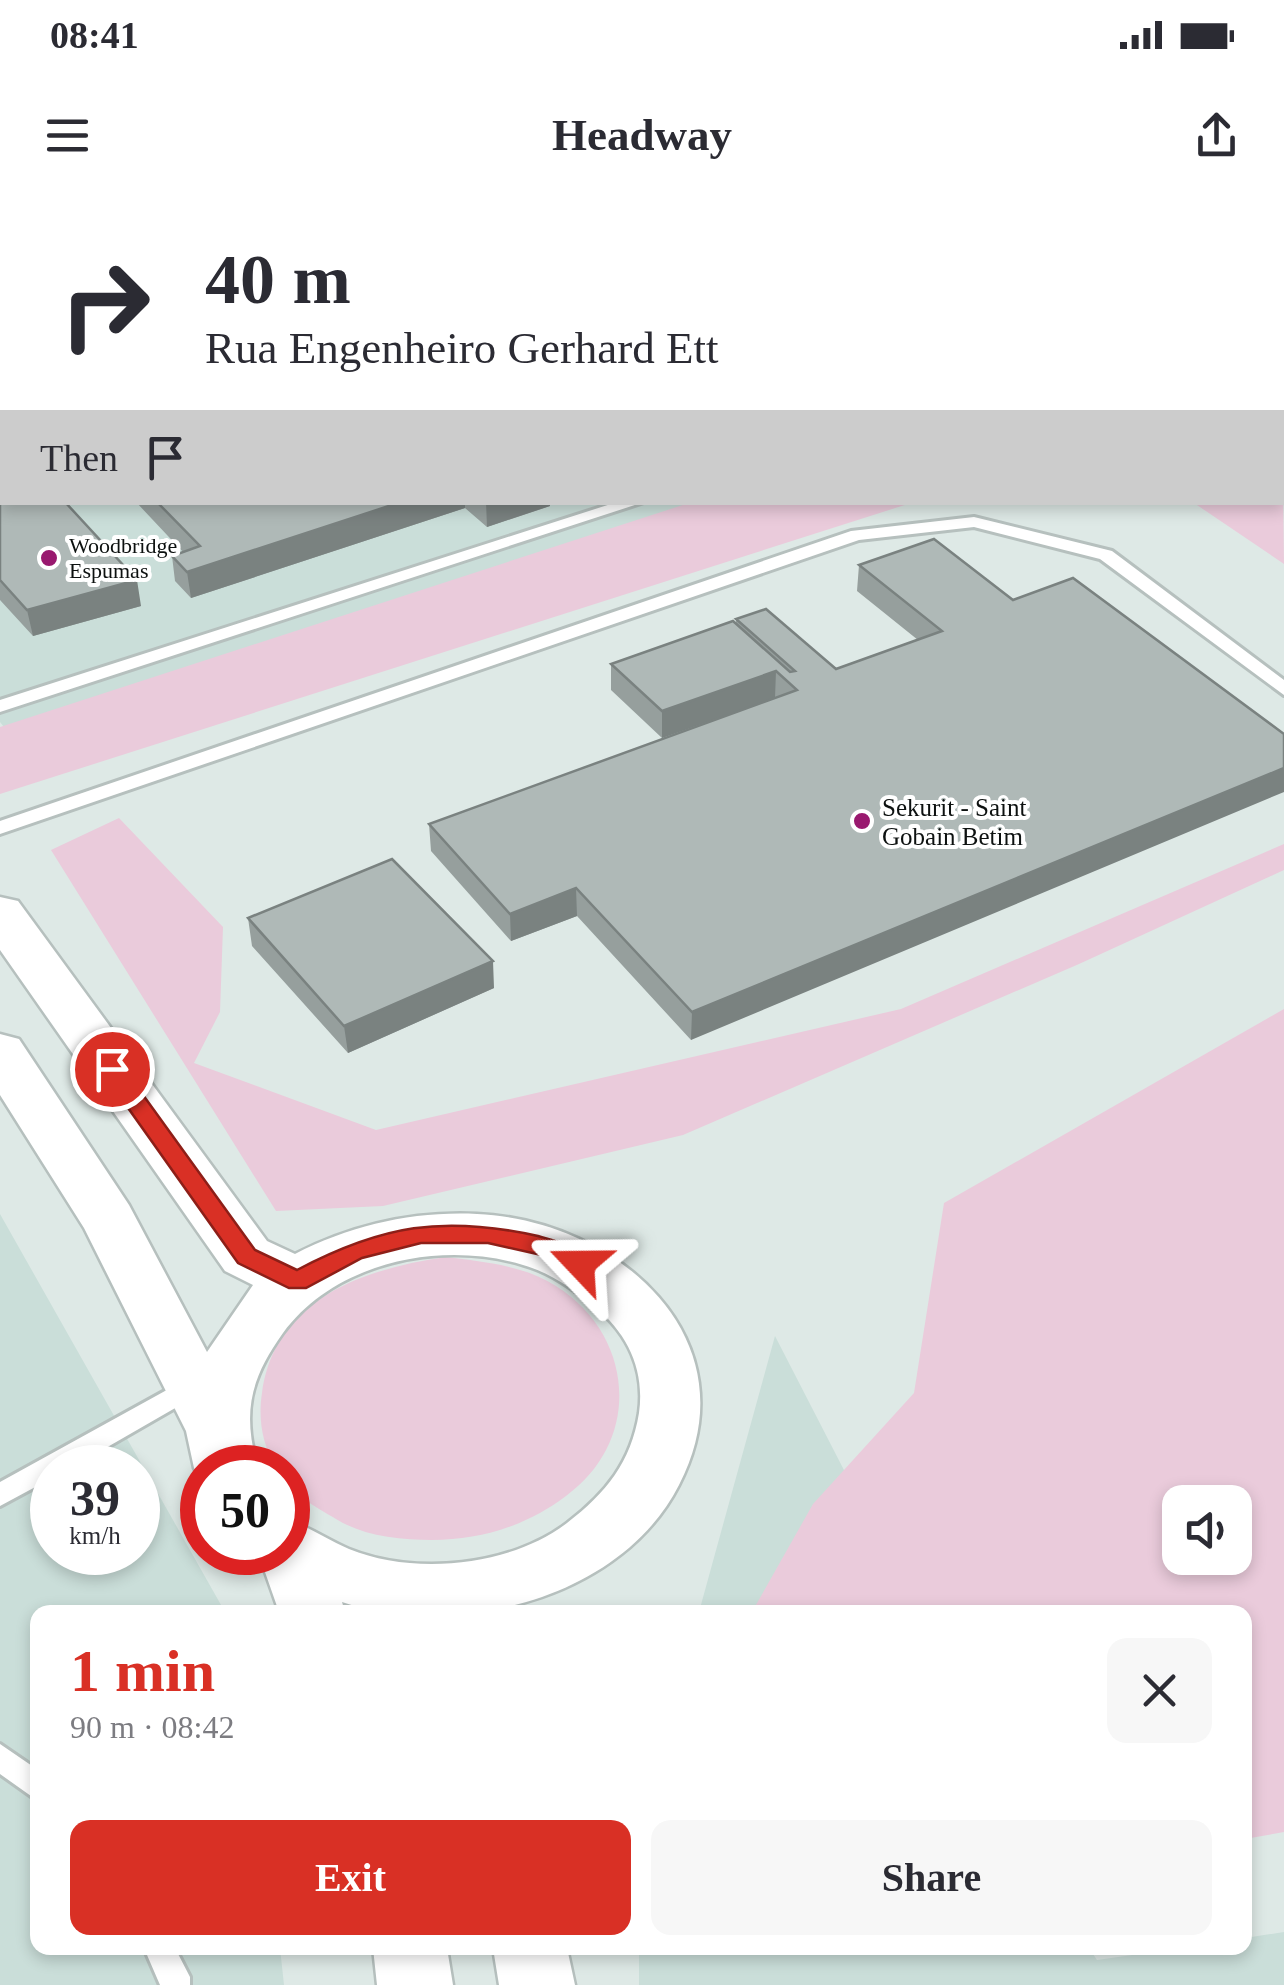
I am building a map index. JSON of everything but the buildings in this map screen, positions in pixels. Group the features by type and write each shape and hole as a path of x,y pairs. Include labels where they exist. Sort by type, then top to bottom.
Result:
{"main road":[{"path":"0,913 246,1256 298,1281"},
{"path":"0,1052 109,1220 213,1428"},
{"path":"213,1428 224,1375 252,1324 298,1281 355,1250 421,1234 488,1234 552,1249 607,1279 648,1321 670,1372 670,1429 648,1484 604,1534 534,1592 477,1588 410,1590 346,1577 310,1559"},
{"path":"299,1575 309,1605"},
{"path":"411,1955 415,1985"},
{"path":"531,1955 537,1985"}],"lane":[{"path":"0,706 627,505"},
{"path":"0,828 857,534 974,522 1106,556 1284,689"},
{"path":"0,1495 213,1428"},
{"path":"0,1757 30,1781"},
{"path":"163,1955 175,1977 175,1985"}],"shaded area":[{"path":"0,505 775,505 27,757 0,722"},
{"path":"683,505 905,505 0,794 0,727"},
{"path":"1197,505 1283,505 1284,564"},
{"path":"119,818 223,927 220,1012 194,1063 376,1130 901,1009 1284,844 1284,870 1079,964 683,1135 383,1206 276,1211 51,850"},
{"path":"1284,1009 1284,1832 1252,1838 1252,1605 756,1605 813,1504 914,1393 944,1203"},
{"path":"0,1214 131,1445 30,1445 30,1575 160,1575 160,1497 180,1532 180,1575 204,1575 221,1605 30,1605 30,1955 281,1955 284,1985 0,1985"},
{"path":"446,1257 503,1266 543,1279 582,1307 601,1332 614,1359 619,1388 617,1418 608,1446 591,1473 566,1496 519,1523 485,1534 450,1539 407,1539 370,1533 347,1525 310,1503 310,1445 267,1445 262,1432 262,1393 270,1360 285,1333 304,1311 328,1294 355,1280"},
{"path":"775,1336 913,1605 701,1605"},
{"path":"1284,1932 1284,1985 639,1985 639,1955 1094,1955 1097,1960 1132,1955 1252,1955 1252,1937"}],"place":[{"name":"Woodbridge Espumas","path":"49,558"},
{"name":"Sekurit - Saint Gobain Betim","path":"862,821"}],"route":[{"path":"112,1069 246,1256 298,1281 355,1250 421,1234 488,1234 552,1249 580,1264"}]}
